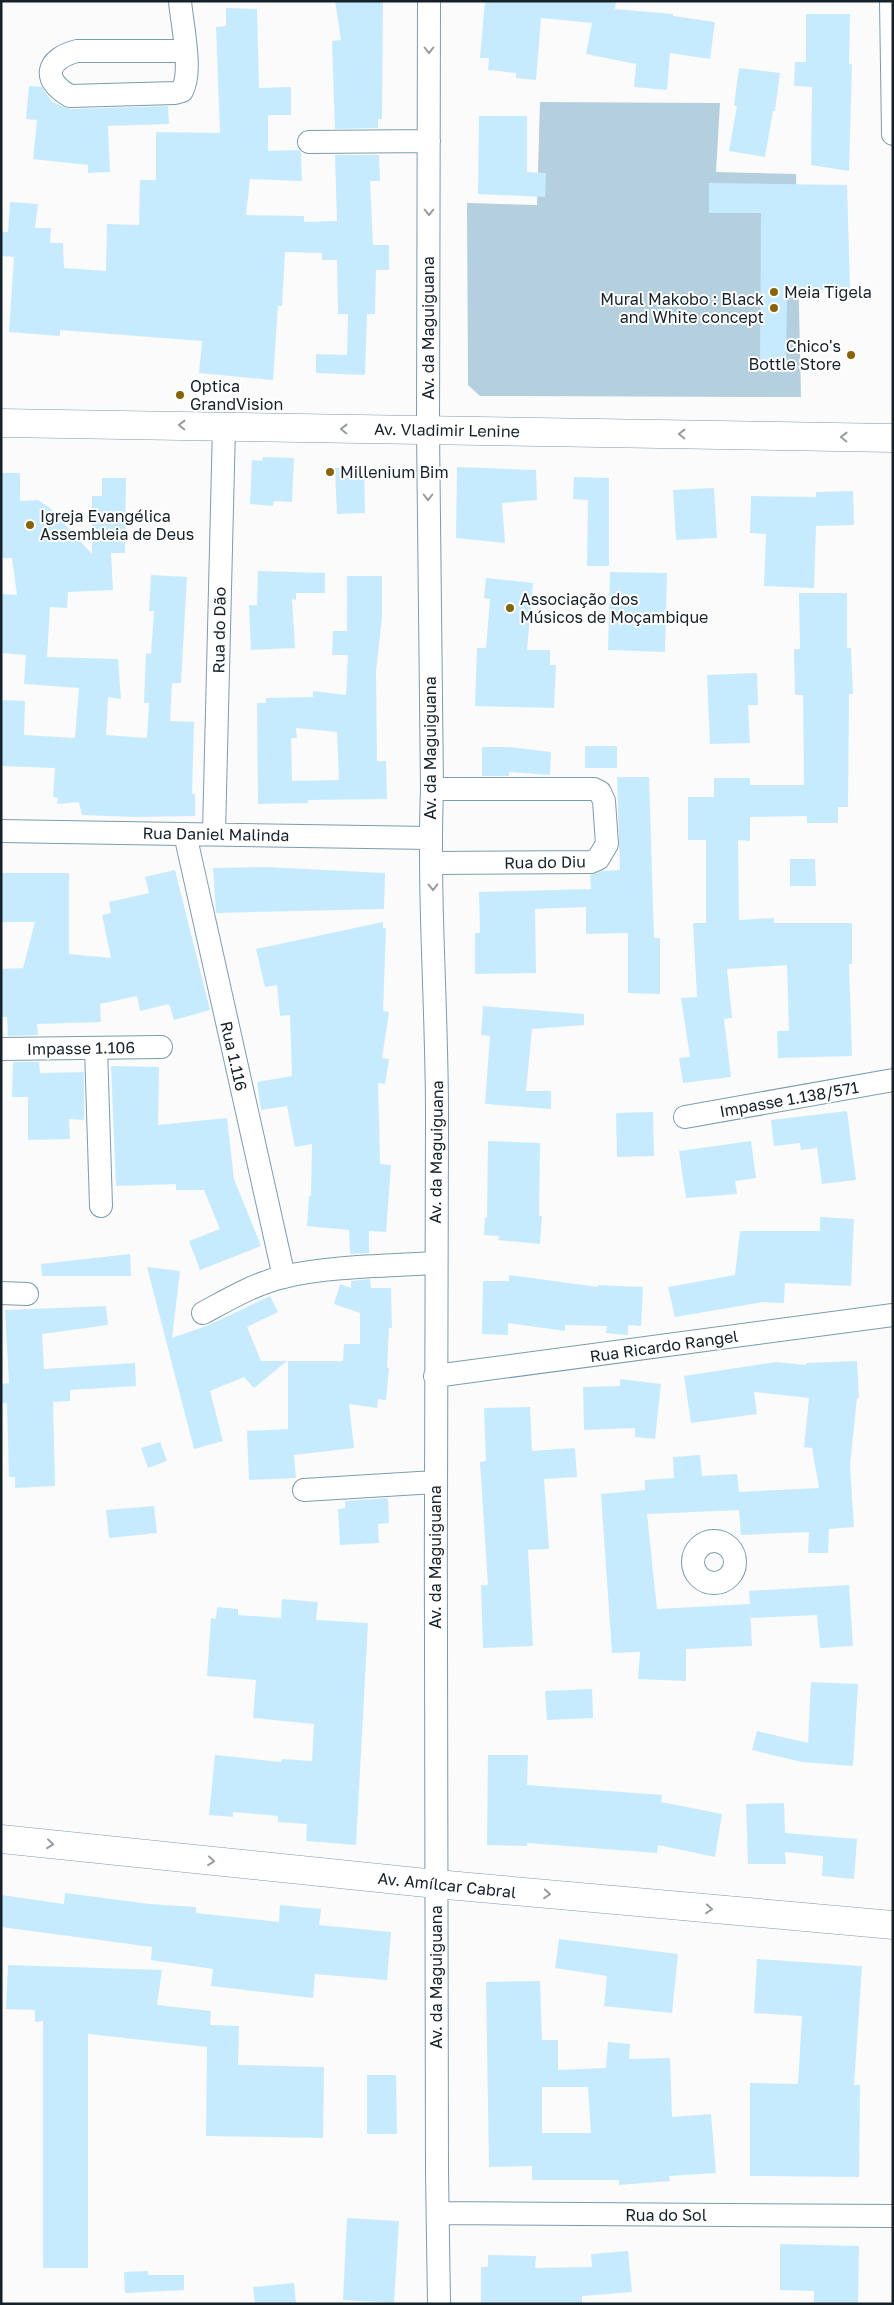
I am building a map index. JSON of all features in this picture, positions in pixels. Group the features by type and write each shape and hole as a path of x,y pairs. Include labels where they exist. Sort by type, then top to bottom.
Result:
{"main road":[{"name":"Av. Vladimir Lenine","path":"1,423 893,438"},
{"name":"Av. Amílcar Cabral","path":"1,1839 436,1884 893,1925"}],"street":[{"path":"180,1 185,51 187,82 182,92 174,94 70,96 59,90 51,81 50,69 56,60 66,54 77,51 185,51"},
{"name":"Av. da Maguiguana","path":"429,1 428,430 432,789 430,838 437,1075 435,1482 439,2304"},
{"path":"892,9 893,134"},
{"path":"309,142 429,141"},
{"name":"Rua do Dão","path":"214,833 224,426"},
{"name":"Rua do Diu","path":"432,789 594,790 600,792 604,801 607,844 598,859 591,862 432,863"},
{"name":"Rua Daniel Malinda","path":"1,831 430,838"},
{"name":"Rua 1.116","path":"186,834 284,1277"},
{"name":"Impasse 1.106","path":"1,1049 161,1047"},
{"path":"96,1048 101,1206"},
{"name":"Impasse 1.138/571","path":"685,1117 893,1080"},
{"path":"203,1313 250,1288 284,1277 326,1271 435,1262"},
{"path":"1,1293 27,1294"},
{"name":"Rua Ricardo Rangel","path":"435,1376 893,1315"},
{"path":"304,1490 435,1482"},
{"name":"Rua do Sol","path":"438,2213 893,2216"}],"shaded area":[{"path":"540,102 720,103 716,172 796,174 801,397 480,396 468,385 467,203 537,205"}],"building":[{"path":"335,1 383,1 382,119 378,119 378,128 335,129 332,41 341,40"},
{"path":"485,1 616,1 615,9 673,14 673,16 715,22 710,59 670,53 667,90 634,87 636,64 586,54 592,23 541,18 536,80 516,78 516,73 488,70 489,58 480,58"},
{"path":"226,8 257,9 259,88 291,87 291,115 268,115 268,151 299,150 301,152 302,181 250,179 246,215 304,216 304,222 337,221 335,155 379,155 380,181 370,181 373,245 389,245 389,270 376,270 375,314 367,314 365,375 316,373 316,354 347,355 348,314 338,314 337,260 322,260 322,253 285,252 282,306 278,306 273,380 199,373 202,341 60,330 60,336 9,332 14,257 1,256 1,232 8,232 10,202 38,204 35,228 51,228 50,243 63,243 64,268 106,271 107,224 139,225 140,180 156,180 156,132 220,133 216,27 226,26"},
{"path":"806,14 850,14 849,64 852,64 849,171 811,165 812,87 794,86 795,62 806,62"},
{"path":"739,68 780,73 775,111 773,111 765,157 729,151 737,106 734,105"},
{"path":"29,86 42,87 52,102 70,109 168,106 169,124 108,126 110,172 88,173 88,165 33,159 37,120 26,119"},
{"path":"479,116 527,116 527,172 546,173 545,197 478,194"},
{"path":"709,183 847,185 850,289 787,291 786,371 760,370 761,213 709,213"},
{"path":"263,457 294,458 292,502 274,501 273,506 250,504 252,460 262,461"},
{"path":"364,467 365,513 337,514 335,468"},
{"path":"457,467 536,470 537,500 502,503 505,543 456,538"},
{"path":"1,473 20,473 20,501 38,500 49,507 92,554 92,496 102,496 102,478 126,478 125,553 111,553 113,590 68,592 67,608 50,607 47,657 118,659 121,699 108,697 106,735 147,738 149,703 144,703 146,653 151,654 154,611 149,611 151,575 187,577 181,683 172,683 170,721 194,722 192,794 195,794 195,816 134,817 82,815 79,802 57,804 58,798 53,797 55,768 1,766 1,700 25,701 24,735 75,738 79,688 24,684 26,655 1,653 1,594 17,595 12,558 1,558"},
{"path":"574,477 609,478 609,566 587,566 588,500 573,499"},
{"path":"714,488 717,538 676,540 673,490"},
{"path":"853,491 854,525 816,526 814,588 764,586 766,534 750,533 751,496 816,497 816,492"},
{"path":"258,571 325,573 325,593 296,593 296,600 292,599 295,648 251,650 249,605 257,605"},
{"path":"610,572 667,573 665,652 608,650"},
{"path":"347,576 382,576 382,617 376,672 377,761 386,761 387,799 308,800 308,803 258,804 257,703 266,703 266,698 313,697 313,691 346,695 348,655 332,655 333,631 347,631","holes":["296,728 337,732 339,780 292,781 291,738 297,738"]},
{"path":"486,578 533,583 527,650 550,650 550,665 556,665 554,708 475,706 477,648 486,648 490,599 484,598"},
{"path":"799,593 847,593 847,648 851,648 853,694 849,694 848,807 838,807 838,823 807,823 807,816 750,817 750,841 738,840 739,920 774,918 774,923 852,923 852,964 849,964 852,1056 778,1058 777,1031 789,1031 787,965 727,969 732,1018 724,1019 731,1077 683,1083 679,1058 690,1057 681,998 697,997 693,923 706,923 706,840 688,840 688,797 714,797 714,778 750,778 750,785 804,785 803,695 795,695 794,649 800,649"},
{"path":"757,673 758,705 748,705 750,743 710,744 707,675"},
{"path":"585,746 617,746 617,768 585,768"},
{"path":"482,747 509,747 551,752 550,775 509,772 509,776 482,776"},
{"path":"617,777 649,777 654,938 660,938 660,994 628,993 628,933 586,934 586,907 535,909 536,973 475,974 475,933 480,933 479,892 591,889 590,875 603,871 620,870"},
{"path":"790,859 815,859 816,886 790,886"},
{"path":"266,867 385,873 384,909 216,913 213,868"},
{"path":"175,870 210,1010 174,1020 169,1004 140,1011 137,996 100,1004 101,1022 37,1024 38,1035 8,1036 7,1017 1,1017 1,969 23,968 35,922 1,922 1,873 69,873 69,954 111,958 102,915 111,913 109,902 149,893 145,877"},
{"path":"383,922 383,928 386,928 383,1011 389,1012 382,1058 389,1059 385,1084 378,1083 380,1164 391,1165 386,1232 369,1231 369,1253 350,1254 349,1230 307,1226 309,1196 311,1196 312,1144 295,1147 287,1106 261,1110 257,1082 292,1076 290,1015 280,1016 277,985 265,987 256,949"},
{"path":"483,1006 584,1014 584,1025 532,1029 526,1091 551,1091 551,1109 485,1104 490,1036 481,1035"},
{"path":"13,1062 39,1062 40,1073 84,1072 84,1120 69,1119 70,1139 28,1140 28,1097 12,1097"},
{"path":"111,1066 159,1067 158,1125 227,1118 234,1179 261,1246 200,1270 189,1241 220,1229 204,1190 176,1190 176,1184 116,1186"},
{"path":"847,1111 856,1180 822,1184 817,1148 801,1150 800,1143 774,1146 771,1120"},
{"path":"653,1112 654,1156 617,1157 616,1113"},
{"path":"488,1141 540,1143 539,1216 542,1216 540,1244 498,1240 499,1236 484,1235 485,1217 487,1218"},
{"path":"751,1141 756,1178 735,1181 737,1194 686,1198 679,1151"},
{"path":"820,1217 854,1219 851,1286 785,1283 784,1303 763,1302 675,1317 668,1287 735,1275 740,1231 820,1231"},
{"path":"130,1254 131,1276 42,1276 41,1264"},
{"path":"147,1267 180,1271 172,1338 209,1325 270,1296 278,1312 247,1327 261,1361 287,1361 254,1388 244,1377 210,1391 223,1441 194,1449"},
{"path":"509,1275 598,1287 598,1285 643,1287 641,1326 628,1325 628,1335 606,1333 607,1326 565,1325 565,1331 508,1323 508,1335 482,1334 483,1281 509,1281"},
{"path":"370,1279 371,1288 391,1288 392,1328 389,1328 387,1368 389,1368 386,1400 378,1399 377,1408 349,1404 354,1448 294,1455 296,1478 249,1480 247,1431 288,1429 288,1361 343,1361 344,1344 360,1344 360,1313 334,1304 340,1284 351,1288 351,1281"},
{"path":"106,1306 108,1325 42,1334 44,1369 135,1363 136,1386 70,1390 70,1401 53,1402 55,1486 15,1488 15,1477 9,1477 7,1403 1,1403 1,1384 9,1383 5,1310"},
{"path":"857,1361 859,1398 857,1398 850,1465 854,1527 829,1529 828,1553 808,1553 809,1532 741,1535 739,1510 647,1514 657,1609 750,1604 749,1591 849,1585 853,1646 820,1648 817,1615 751,1618 750,1608 752,1646 686,1649 686,1681 638,1679 640,1652 612,1653 601,1494 645,1490 645,1480 674,1478 673,1457 700,1455 702,1476 737,1474 739,1492 819,1488 812,1448 804,1447 809,1398 754,1392 757,1414 691,1423 684,1376 776,1362 806,1365 806,1363"},
{"path":"620,1379 661,1384 655,1439 635,1437 635,1428 584,1430 583,1387 620,1386"},
{"path":"530,1407 532,1451 575,1448 577,1477 544,1479 549,1549 528,1550 533,1646 483,1648 481,1585 488,1585 480,1462 486,1461 484,1408"},
{"path":"160,1442 167,1461 148,1468 141,1448"},
{"path":"388,1498 389,1523 378,1524 379,1543 340,1545 338,1509 345,1508 345,1501"},
{"path":"154,1506 157,1533 109,1538 106,1510"},
{"path":"282,1599 318,1602 316,1620 368,1623 356,1845 306,1841 307,1824 278,1822 278,1816 233,1812 233,1817 209,1815 215,1755 281,1762 282,1759 312,1761 314,1724 253,1718 256,1680 207,1676 211,1618 216,1619 217,1607 238,1609 238,1615 281,1618"},
{"path":"811,1682 858,1684 853,1766 802,1762 752,1750 757,1731 808,1743"},
{"path":"592,1689 593,1718 547,1720 545,1691"},
{"path":"488,1755 528,1755 527,1785 662,1795 661,1802 722,1814 715,1857 658,1845 657,1853 527,1843 527,1846 487,1845"},
{"path":"784,1803 785,1833 857,1839 854,1879 822,1876 823,1856 785,1852 786,1864 748,1864 746,1804"},
{"path":"65,1893 150,1904 196,1907 196,1913 279,1922 280,1905 321,1909 319,1925 391,1932 387,1980 315,1974 313,1998 211,1986 213,1969 151,1960 152,1947 1,1927 1,1895 64,1904"},
{"path":"559,1939 678,1954 672,2013 604,2006 607,1976 555,1968"},
{"path":"757,1959 862,1966 854,2085 860,2085 859,2177 750,2176 750,2083 798,2084 802,2016 754,2013"},
{"path":"8,1965 162,1970 157,2005 211,2011 210,2025 239,2026 238,2065 324,2067 323,2138 206,2136 207,2047 88,2034 88,2268 43,2268 43,2021 35,2022 35,2010 6,2009"},
{"path":"540,1981 542,2040 558,2040 558,2070 606,2068 608,2042 630,2044 629,2059 670,2058 672,2117 711,2114 716,2173 669,2176 670,2181 619,2185 619,2180 532,2180 532,2166 489,2167 486,1982","holes":["542,2087 588,2087 591,2133 542,2133"]},
{"path":"367,2075 396,2075 397,2134 367,2134"},
{"path":"347,2218 399,2221 394,2303 343,2300"},
{"path":"780,2244 859,2246 858,2304 814,2304 814,2291 780,2290"},
{"path":"628,2251 632,2292 582,2296 582,2304 481,2304 481,2267 488,2267 488,2255 536,2256 535,2268 592,2267 591,2254"},
{"path":"148,2271 148,2275 184,2275 184,2290 125,2293 124,2272"},
{"path":"294,2283 296,2304 255,2304 253,2287"}],"place":[{"name":"Meia Tigela","path":"774,292"},
{"name":"Mural Makobo : Black and White concept","path":"774,308"},
{"name":"Chico's Bottle Store","path":"851,355"},
{"name":"Optica GrandVision","path":"180,395"},
{"name":"Millenium Bim","path":"330,472"},
{"name":"Igreja Evangélica Assembleia de Deus","path":"30,525"},
{"name":"Associação dos Músicos de Moçambique","path":"510,608"}]}
